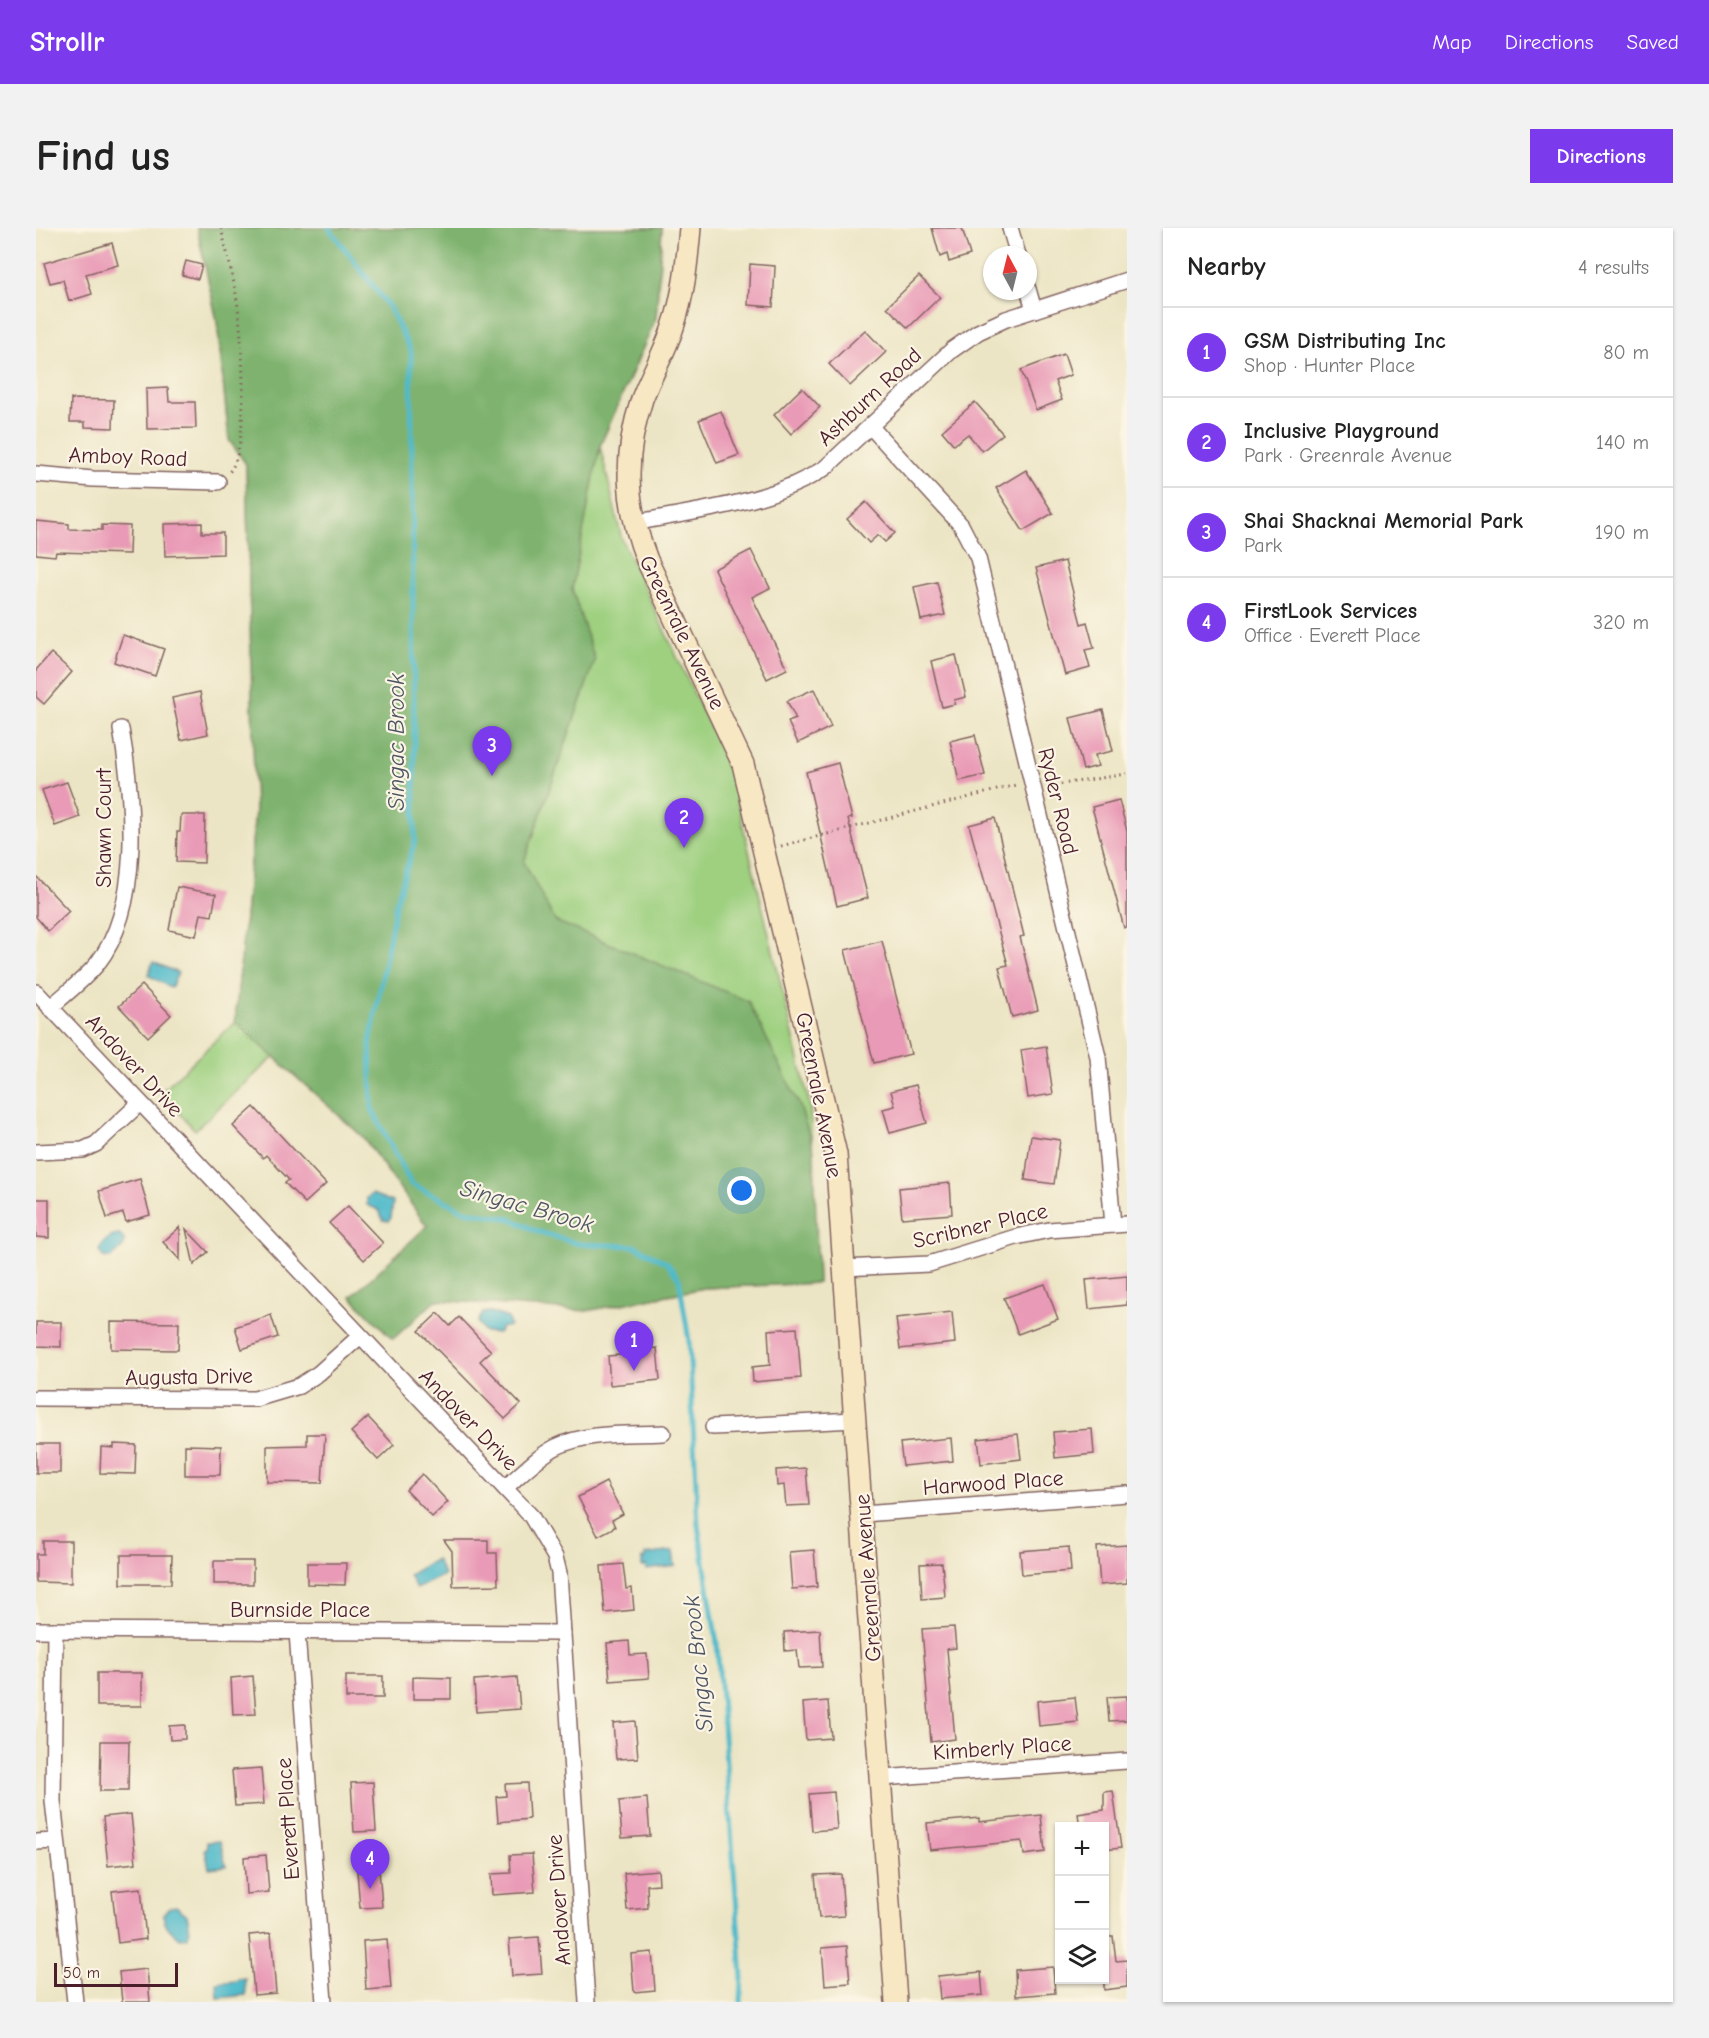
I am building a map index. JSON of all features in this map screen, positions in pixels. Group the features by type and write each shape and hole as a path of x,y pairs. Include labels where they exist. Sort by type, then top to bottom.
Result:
{"street":[{"name":"Greenrale Avenue","path":"690,228 681,301 672,330 643,398 633,433 628,463 629,498 634,524 647,560 743,764 836,1154 896,2002"},
{"path":"1010,228 1015,246"},
{"name":"Ashburn Road","path":"634,524 780,492 825,468 952,350 978,332 1006,319 1127,280"},
{"path":"1031,300 1034,310"},
{"name":"Ryder Road","path":"871,427 961,525 971,540 978,558 1098,1057 1120,1225"},
{"name":"Amboy Road","path":"36,474 93,479 218,482"},
{"name":"Shawn Court","path":"50,1008 97,964 113,936 126,896 129,870 129,777 121,729"},
{"name":"Andover Drive","path":"36,992 359,1337 531,1516 555,1557 559,1573 587,2002"},
{"path":"36,1152 83,1150 96,1144 140,1103"},
{"name":"Scribner Place","path":"843,1268 928,1264 1016,1237 1049,1230 1120,1225"},
{"name":"Augusta Drive","path":"36,1398 255,1399 299,1386 319,1373 359,1337"},
{"path":"713,1427 855,1420"},
{"path":"505,1488 537,1460 568,1442 589,1437 663,1433"},
{"name":"Harwood Place","path":"863,1514 1127,1494"},
{"name":"Burnside Place","path":"36,1630 563,1633"},
{"path":"55,1630 52,1770 57,1841 75,2002"},
{"name":"Everett Place","path":"297,1632 324,2002"},
{"name":"Kimberly Place","path":"881,1778 1127,1761"},
{"path":"36,1842 57,1841"}],"path":[{"path":"218,482 234,468 240,448 243,365 237,301 221,228"},
{"path":"765,850 1032,785 1127,774"}],"green space":[{"path":"197,228 662,228 656,318 600,446 622,540 729,768 810,1106 818,1283 704,1288 586,1311 427,1226 363,1137 274,1057 195,1130 160,1093 235,1022 255,812 246,464 229,440 217,321"},
{"path":"197,228 662,228 656,318 600,446 572,589 595,660 524,862 555,921 748,1001 800,1106 814,1151 818,1283 704,1288 586,1311 436,1300 393,1339 351,1297 427,1226 363,1137 235,1022 255,812 246,464 229,440 217,321"}],"water":[{"path":"153,962 178,973 171,988 148,975"},
{"path":"372,1194 393,1202 391,1218 388,1221 383,1220 379,1210 367,1205 367,1198"},
{"path":"120,1235 125,1241 123,1247 111,1258 103,1257 99,1251 102,1245 110,1238"},
{"path":"490,1312 508,1318 510,1326 501,1328 498,1333 484,1332 478,1322 483,1313"},
{"path":"673,1551 675,1566 646,1570 646,1566 642,1567 642,1559 645,1559 645,1555"},
{"path":"436,1559 444,1575 416,1589 409,1575"},
{"path":"220,1841 226,1866 209,1868 205,1849 207,1842"},
{"path":"176,1906 187,1915 190,1931 187,1937 179,1938 165,1923 163,1915 168,1908"},
{"path":"245,1978 246,1995 218,1998 217,1983"}],"building":[{"path":"932,228 962,228 970,255 949,262 947,254 940,257"},
{"path":"112,243 118,265 86,274 92,294 69,301 63,280 50,283 44,263"},
{"path":"186,261 202,265 198,279 182,275"},
{"path":"750,264 775,266 773,307 748,305"},
{"path":"919,276 940,297 908,328 887,307"},
{"path":"865,330 886,352 850,386 829,364"},
{"path":"1064,354 1071,375 1055,381 1062,400 1036,410 1021,370"},
{"path":"168,388 169,402 195,402 196,428 147,429 146,389"},
{"path":"802,388 820,407 791,434 774,415"},
{"path":"71,399 114,400 113,428 85,427 85,422 70,422"},
{"path":"975,402 1003,434 982,451 968,434 954,445 942,431"},
{"path":"721,411 739,455 717,463 699,420"},
{"path":"1026,470 1053,513 1023,531 996,488"},
{"path":"866,502 895,533 885,542 878,535 869,543 847,519"},
{"path":"36,521 69,524 69,529 102,530 102,525 130,526 129,554 56,552 55,556 36,554"},
{"path":"202,523 202,533 223,533 223,554 165,556 164,524"},
{"path":"751,550 770,588 752,597 787,669 767,679 714,569"},
{"path":"1065,561 1081,624 1087,622 1094,648 1085,650 1090,668 1065,675 1036,568"},
{"path":"937,582 945,615 921,620 914,587"},
{"path":"123,635 164,649 155,676 114,662"},
{"path":"51,653 72,672 44,704 36,697 36,670"},
{"path":"956,655 966,697 954,700 955,704 942,707 931,661"},
{"path":"814,689 831,727 798,743 788,722 796,719 787,701"},
{"path":"200,692 208,734 181,740 172,698"},
{"path":"1103,710 1113,751 1095,755 1098,766 1083,770 1070,718"},
{"path":"975,735 985,775 959,781 950,741"},
{"path":"838,763 852,818 848,819 868,898 837,906 806,772"},
{"path":"67,782 80,817 55,826 42,790"},
{"path":"1119,800 1127,831 1127,927 1124,928 1092,807"},
{"path":"181,815 205,815 204,863 176,862 177,832 180,832"},
{"path":"995,818 1024,936 1020,937 1038,1010 1012,1017 999,967 1008,965 969,825"},
{"path":"36,876 69,911 48,931 36,917"},
{"path":"177,887 216,894 212,916 201,914 196,936 169,930"},
{"path":"882,941 911,1054 874,1063 845,950"},
{"path":"142,985 171,1015 148,1037 119,1006"},
{"path":"1046,1046 1053,1094 1028,1098 1021,1050"},
{"path":"916,1085 927,1123 890,1133 883,1109 895,1106 891,1091"},
{"path":"254,1107 326,1184 305,1203 285,1183 289,1180 266,1155 263,1158 233,1126"},
{"path":"1031,1136 1060,1140 1054,1184 1025,1180"},
{"path":"140,1179 150,1215 126,1222 123,1213 107,1218 99,1191"},
{"path":"950,1183 952,1214 902,1218 899,1188"},
{"path":"36,1199 49,1199 49,1238 36,1237"},
{"path":"348,1206 383,1243 364,1260 329,1223"},
{"path":"180,1227 180,1260 163,1242"},
{"path":"186,1229 208,1252 194,1265"},
{"path":"1127,1276 1127,1305 1089,1309 1086,1280"},
{"path":"1045,1284 1058,1319 1018,1334 1004,1298"},
{"path":"952,1312 955,1343 900,1349 896,1318"},
{"path":"438,1313 450,1326 459,1317 491,1351 480,1361 521,1404 505,1419 419,1331"},
{"path":"271,1315 278,1337 242,1349 235,1327"},
{"path":"36,1322 61,1322 61,1347 36,1346"},
{"path":"111,1322 179,1323 178,1350 111,1349"},
{"path":"797,1328 801,1378 753,1382 752,1367 770,1365 768,1330"},
{"path":"657,1348 660,1380 610,1385 608,1356 642,1353 642,1349"},
{"path":"368,1417 394,1445 378,1460 351,1432"},
{"path":"1092,1429 1094,1454 1055,1458 1053,1432"},
{"path":"307,1434 325,1434 322,1483 267,1482 267,1446 307,1445"},
{"path":"1018,1434 1021,1459 981,1464 978,1439"},
{"path":"951,1438 953,1461 903,1466 900,1443"},
{"path":"36,1444 60,1444 60,1473 36,1473"},
{"path":"114,1444 136,1445 135,1474 100,1473 101,1447 114,1448"},
{"path":"185,1445 221,1446 220,1475 185,1475"},
{"path":"806,1468 809,1505 786,1506 784,1485 777,1486 776,1470"},
{"path":"422,1474 448,1502 432,1517 406,1490"},
{"path":"606,1482 623,1514 612,1520 615,1527 598,1536 578,1497"},
{"path":"444,1540 488,1540 488,1553 497,1553 498,1585 453,1586 452,1551"},
{"path":"43,1541 71,1541 71,1583 36,1582 36,1554 43,1554"},
{"path":"1127,1545 1127,1583 1100,1585 1097,1547"},
{"path":"1069,1547 1071,1571 1022,1575 1020,1551"},
{"path":"814,1550 817,1587 792,1589 789,1552"},
{"path":"121,1555 172,1555 171,1584 121,1584"},
{"path":"214,1561 253,1561 253,1584 214,1584"},
{"path":"307,1563 346,1563 345,1585 307,1584"},
{"path":"942,1563 945,1597 922,1599 920,1564"},
{"path":"623,1564 626,1589 632,1588 634,1610 605,1613 601,1566"},
{"path":"954,1627 956,1648 947,1649 955,1739 931,1742 922,1629"},
{"path":"820,1630 822,1667 799,1668 797,1650 785,1651 784,1632"},
{"path":"629,1641 630,1655 647,1654 649,1678 610,1681 607,1643"},
{"path":"97,1673 142,1673 142,1706 97,1706"},
{"path":"253,1676 256,1714 233,1715 231,1678"},
{"path":"346,1676 383,1676 383,1698 346,1698"},
{"path":"413,1677 451,1678 451,1699 413,1699"},
{"path":"517,1677 520,1709 476,1712 474,1680"},
{"path":"1127,1696 1127,1720 1109,1721 1107,1697"},
{"path":"1075,1697 1078,1722 1039,1726 1037,1701"},
{"path":"828,1701 831,1738 806,1740 803,1703"},
{"path":"635,1721 638,1758 616,1759 613,1723"},
{"path":"185,1725 185,1739 170,1740 169,1726"},
{"path":"101,1741 129,1741 128,1791 100,1791"},
{"path":"261,1768 264,1804 235,1806 232,1770"},
{"path":"373,1782 376,1831 354,1832 351,1783"},
{"path":"527,1783 529,1819 498,1822 496,1797 506,1796 505,1784"},
{"path":"1113,1791 1121,1848 1109,1849 1109,1822 1079,1822 1078,1814 1104,1810 1104,1792"},
{"path":"834,1792 837,1829 812,1831 809,1794"},
{"path":"647,1798 650,1836 622,1838 619,1801"},
{"path":"131,1814 136,1863 108,1866 103,1817"},
{"path":"1041,1815 1045,1852 1024,1855 1022,1841 930,1850 927,1823 979,1818 979,1822"},
{"path":"532,1854 535,1892 492,1895 491,1874 511,1873 510,1855"},
{"path":"266,1855 269,1892 246,1894 244,1857"},
{"path":"379,1869 382,1907 360,1908 357,1871"},
{"path":"658,1870 659,1884 647,1885 648,1908 627,1910 624,1873"},
{"path":"841,1874 844,1916 819,1918 815,1875"},
{"path":"141,1888 146,1939 118,1943 112,1891"},
{"path":"271,1933 276,1993 254,1995 249,1935"},
{"path":"1109,1936 1113,1936 1116,1961 1127,1960 1127,1987 1104,1990 1104,1984 1109,1984"},
{"path":"539,1937 542,1974 512,1976 509,1939"},
{"path":"387,1939 391,1988 366,1990 363,1941"},
{"path":"847,1946 850,1983 825,1985 822,1948"},
{"path":"652,1952 655,1990 634,1992 631,1954"},
{"path":"1053,1967 1055,1993 1016,1996 1015,1970"},
{"path":"147,1969 150,2002 122,2002 119,1972"},
{"path":"981,1972 983,1995 940,1999 938,1976"}],"waterway":[{"name":"Singac Brook","path":"329,228 389,307 411,351 415,841 396,903 370,1043 372,1109 411,1184 465,1211 512,1219 536,1231 579,1244 635,1246 667,1263 679,1279 689,1341 698,1525 717,1643 742,1977 741,2002"}],"place":[{"name":"Shai Shacknai Memorial Park","path":"492,776"},
{"name":"Inclusive Playground","path":"684,848"},
{"name":"GSM Distributing Inc","path":"634,1371"},
{"name":"FirstLook Services","path":"370,1889"}]}
